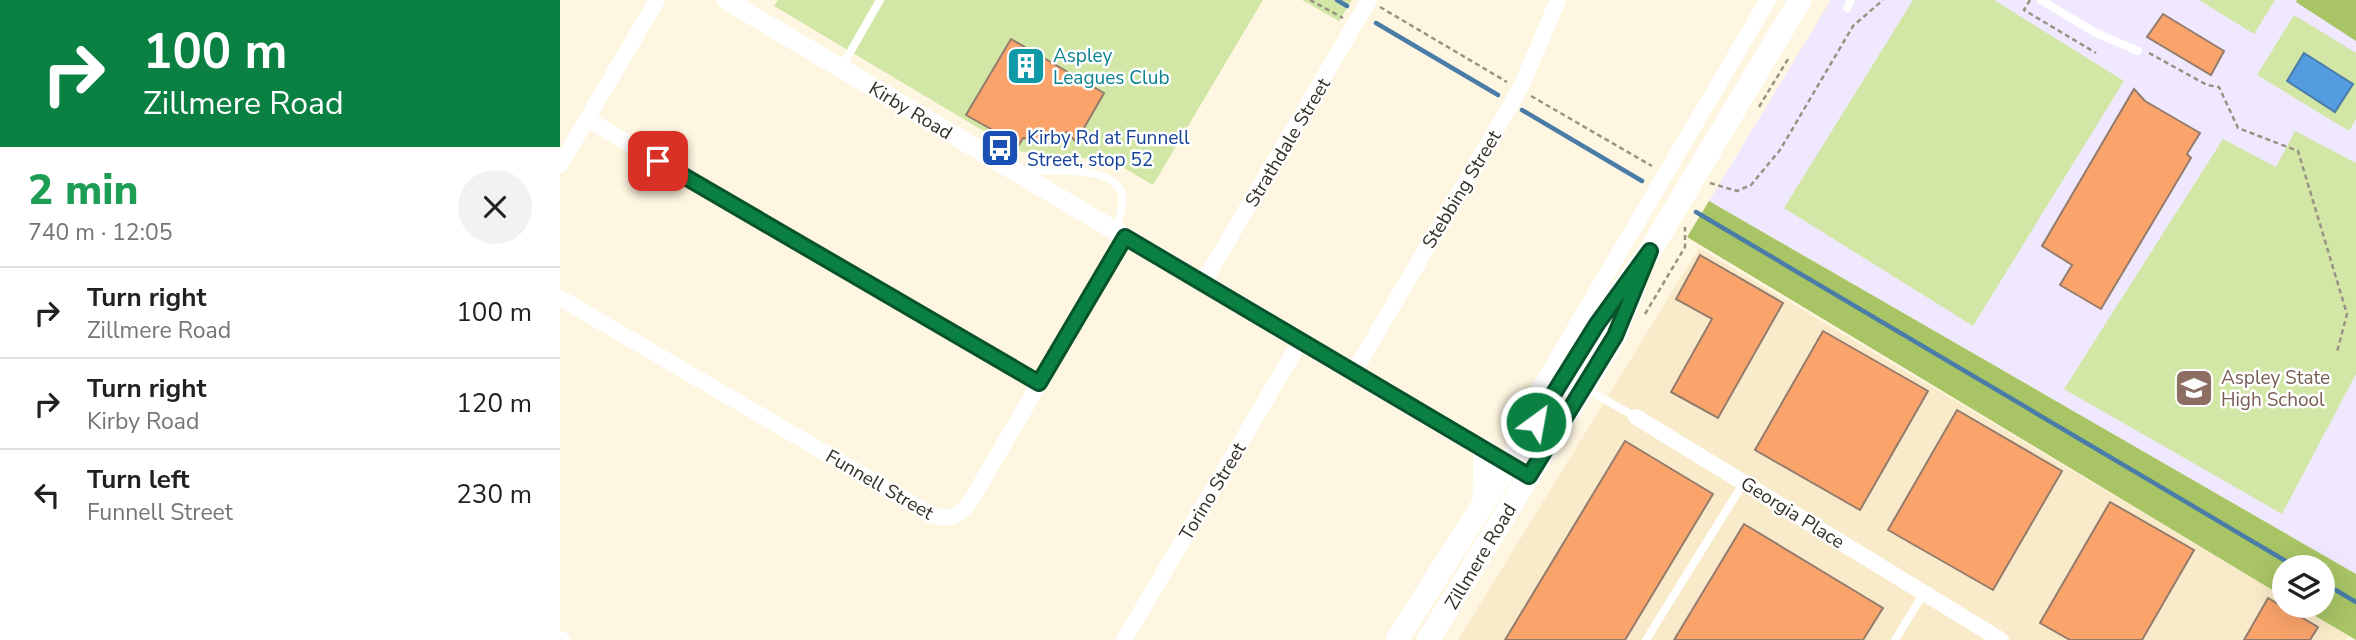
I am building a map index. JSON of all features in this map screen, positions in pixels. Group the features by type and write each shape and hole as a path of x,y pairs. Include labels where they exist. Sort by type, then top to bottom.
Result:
{"main road":[{"name":"Zillmere Road","path":"1397,640 1597,324 1650,251 1800,0"},
{"name":"Zillmere Road","path":"1429,640 1615,336 1650,251"},
{"path":"1485,450 1485,501"}],"street":[{"path":"560,165 657,0"},
{"name":"Kirby Road","path":"726,0 1529,476"},
{"name":"Strathdale Street","path":"1203,283 1370,0"},
{"name":"Stebbing Street","path":"1354,372 1520,89 1558,0"},
{"name":"Zillmere Road","path":"1536,422 1532,407 1535,396 1768,0"},
{"path":"1720,81 1744,95"},
{"path":"587,119 1039,383"},
{"name":"Funnell Street","path":"560,298 941,518 953,517 965,509 1039,383 1119,233"},
{"name":"Torino Street","path":"1124,640 1300,342"},
{"name":"Georgia Place","path":"1636,417 2001,640"}],"lane":[{"path":"841,68 880,0"},
{"path":"2040,0 2096,33 2138,51"},
{"path":"1014,171 1092,170 1107,176 1119,188 1124,201 1119,233"},
{"name":"Georgia Place","path":"1584,388 1636,417"},
{"path":"1646,640 1744,482"},
{"path":"1895,640 1924,593"}],"path":[{"path":"1310,0 1344,19 1350,10"},
{"path":"1707,181 1737,191 1751,185 1780,150 1853,26 1883,0"},
{"path":"2029,0 2024,10 2096,53"},
{"path":"2138,51 2152,53 2207,85 2220,87 2238,128 2298,151 2347,314 2337,352"}],"shaded area":[{"name":"Aspley State High School","path":"1831,0 2297,0 2356,41 2356,574 2335,562 2335,555 2323,555 1709,201"},
{"path":"1699,248 2272,590 2272,618 2317,618 2348,636 2345,640 1458,640"}],"green space":[{"path":"778,0 1263,0 1153,185 1112,161 1017,151 774,6"},
{"path":"1302,0 1352,0 1339,21"},
{"path":"1913,0 1994,0 2124,81 1973,326 1784,208"},
{"path":"2199,0 2275,0 2254,34"},
{"path":"2356,0 2356,41 2296,2"},
{"path":"2294,15 2356,53 2356,119 2349,131 2257,75"},
{"path":"2295,131 2356,163 2356,374 2282,514 2064,389 2223,139 2276,167"},
{"path":"1709,201 2323,555 2272,555 2272,590 1687,237"},
{"path":"2335,562 2356,574 2356,640 2318,618 2335,618"}],"water":[{"path":"2304,53 2353,84 2335,112 2287,81"}],"building":[{"path":"2163,14 2224,51 2211,75 2147,37"},
{"name":"Aspley Leagues Club","path":"1011,39 1104,93 1076,142 1067,132 1044,141 1023,138 1019,145 966,115"},
{"path":"2134,89 2145,101 2200,133 2187,154 2191,158 2101,309 2060,285 2072,265 2042,246"},
{"path":"1700,255 1783,303 1718,418 1671,392 1712,319 1676,299"},
{"path":"1823,331 1928,391 1860,510 1755,450"},
{"path":"1957,410 2062,471 1993,590 1888,530"},
{"path":"1625,441 1713,494 1625,640 1505,640"},
{"path":"2110,502 2194,550 2142,640 2070,640 2040,623"},
{"path":"1744,524 1883,608 1863,640 1674,640"},
{"path":"2268,598 2272,600 2272,618 2302,618 2318,627 2310,640 2244,640"}],"waterway":[{"path":"1337,0 1347,6"},
{"path":"1376,23 1498,95"},
{"path":"1522,110 1642,181"},
{"path":"1696,212 2276,555"},
{"path":"2335,590 2356,602"}],"place":[{"name":"Aspley Leagues Club","path":"1026,66"},
{"name":"Kirby Rd at Funnell Street, stop 52","path":"1000,148"},
{"name":"Aspley State High School","path":"2194,388"}],"route":[{"path":"658,161 1039,383 1125,237 1529,476 1615,336 1650,251 1597,324 1536,422"}]}
